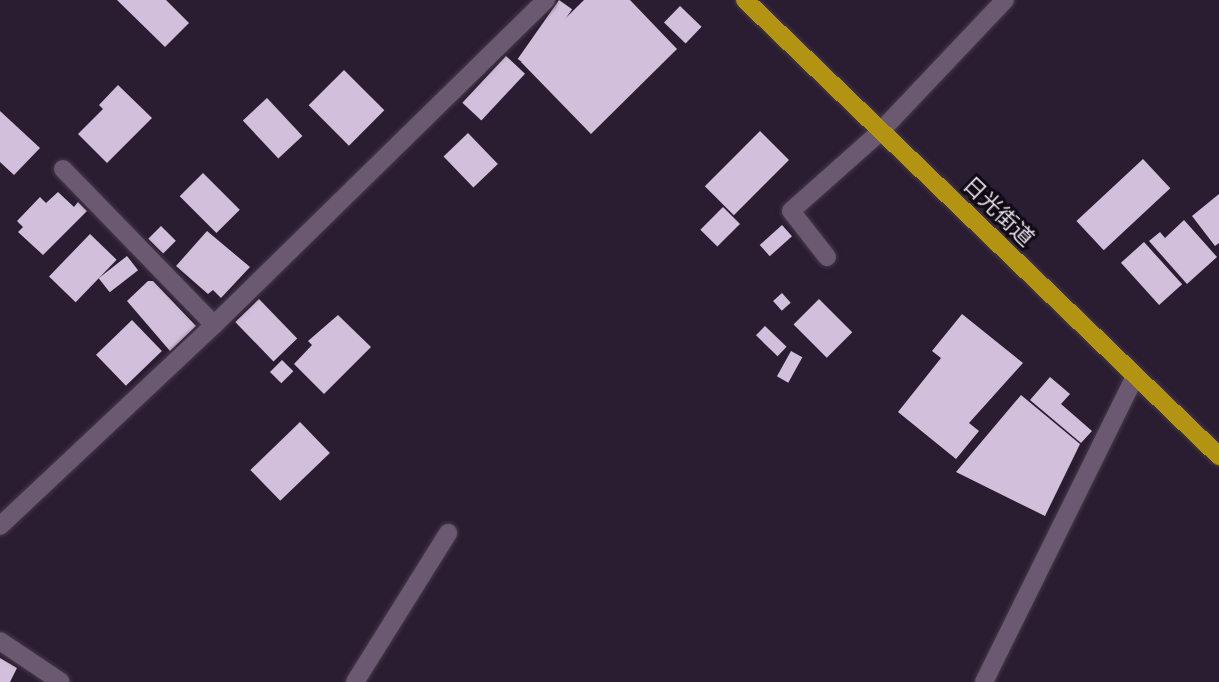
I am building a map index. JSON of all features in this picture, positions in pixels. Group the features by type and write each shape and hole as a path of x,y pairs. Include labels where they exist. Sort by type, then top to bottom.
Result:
{"highway":[{"name":"日光街道","path":"745,0 1219,456"}],"street":[{"path":"0,526 214,325 546,0"},
{"path":"827,257 791,211 880,132 1005,0"},
{"path":"63,169 214,325"},
{"path":"984,682 1135,376"},
{"path":"355,682 448,532"},
{"path":"0,641 61,682"}],"building":[{"path":"117,0 166,0 189,23 165,47"},
{"path":"559,0 572,9 531,68 518,59"},
{"path":"584,0 630,0 677,49 591,134 521,62"},
{"path":"680,6 702,27 686,43 664,23"},
{"path":"506,56 525,74 481,121 462,103"},
{"path":"344,70 384,110 349,146 309,105"},
{"path":"118,85 152,118 107,163 78,134 103,109 99,105"},
{"path":"267,98 302,136 278,159 243,121"},
{"path":"0,111 40,148 14,175 0,162"},
{"path":"760,131 789,160 734,215 705,186"},
{"path":"468,133 498,164 473,188 444,157"},
{"path":"1143,159 1170,188 1104,250 1076,221"},
{"path":"203,173 240,210 216,233 180,196"},
{"path":"58,192 74,207 78,202 87,211 43,255 18,232 23,227 17,221 40,197 46,203"},
{"path":"1219,194 1219,243 1215,246 1192,216"},
{"path":"723,207 740,224 717,247 700,230"},
{"path":"1184,220 1217,257 1187,284 1149,241 1160,232 1165,238"},
{"path":"782,225 792,236 770,256 760,245"},
{"path":"161,226 176,241 163,254 148,239"},
{"path":"207,231 250,267 221,298 213,290 208,294 176,266"},
{"path":"90,234 117,260 76,302 49,276"},
{"path":"1144,242 1182,284 1159,305 1121,263"},
{"path":"127,256 138,270 110,292 99,278"},
{"path":"148,281 153,281 196,326 170,351 127,301"},
{"path":"782,293 791,303 782,311 773,301"},
{"path":"259,299 297,339 273,361 235,322"},
{"path":"819,299 852,332 827,358 794,324"},
{"path":"962,314 1023,363 969,423 979,431 956,459 898,412 941,358 932,351"},
{"path":"338,315 371,347 324,394 294,364 312,345 308,341"},
{"path":"132,320 162,351 126,386 96,355"},
{"path":"765,326 787,347 778,356 756,335"},
{"path":"791,351 802,357 788,383 777,376"},
{"path":"282,360 293,371 281,383 270,372"},
{"path":"1050,377 1070,394 1061,404 1092,431 1081,443 1030,400"},
{"path":"1021,395 1080,444 1045,516 956,472"},
{"path":"300,422 330,453 280,501 250,470"},
{"path":"0,658 17,668 10,682 0,682"}]}
